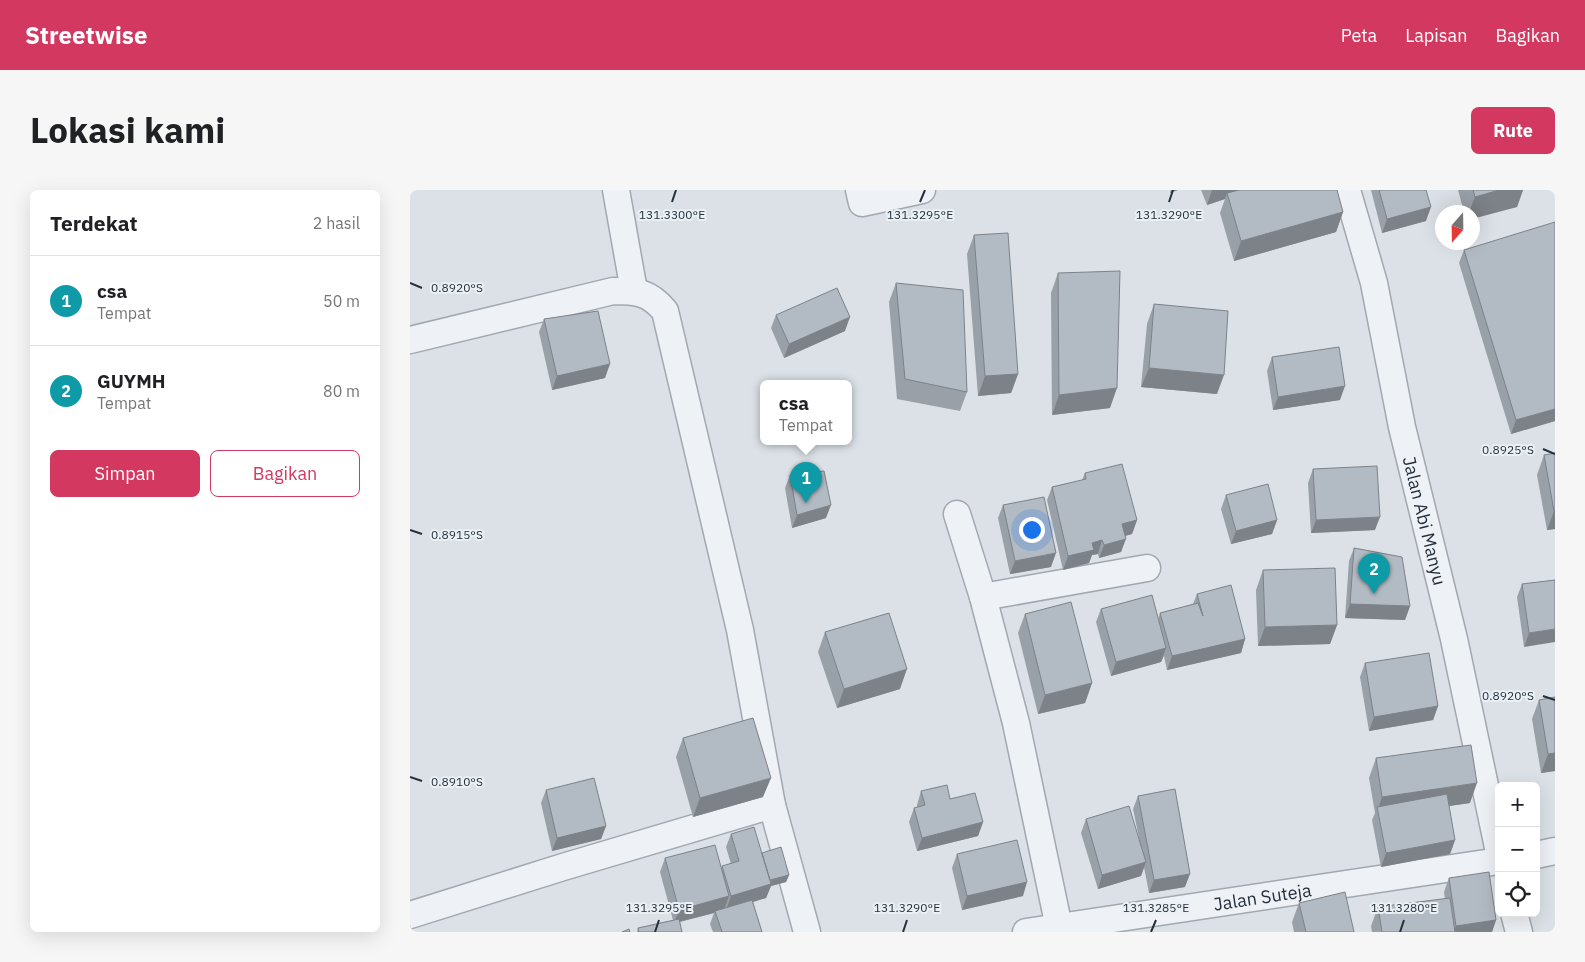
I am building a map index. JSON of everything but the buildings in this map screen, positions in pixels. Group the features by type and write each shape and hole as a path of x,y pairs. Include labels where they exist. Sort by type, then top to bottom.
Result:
{"street":[{"path":"616,190 634,291"},
{"path":"859,190 862,203 922,190"},
{"name":"Jalan Abi Manyu","path":"1347,190 1374,283 1402,428 1454,640 1495,833"},
{"path":"410,340 613,291 634,291 654,298 665,311 688,418 740,630 772,805 807,932"},
{"path":"957,514 983,597 1016,723 1060,929"},
{"path":"983,597 1147,568"},
{"path":"410,915 563,866 772,805"},
{"path":"1540,854 1555,851"},
{"name":"Jalan Suteja","path":"1026,932 1060,929 1495,862"},
{"path":"1515,917 1519,932"}],"place":[{"name":"csa","path":"806,503"},
{"name":"GUYMH","path":"1374,594"}]}
